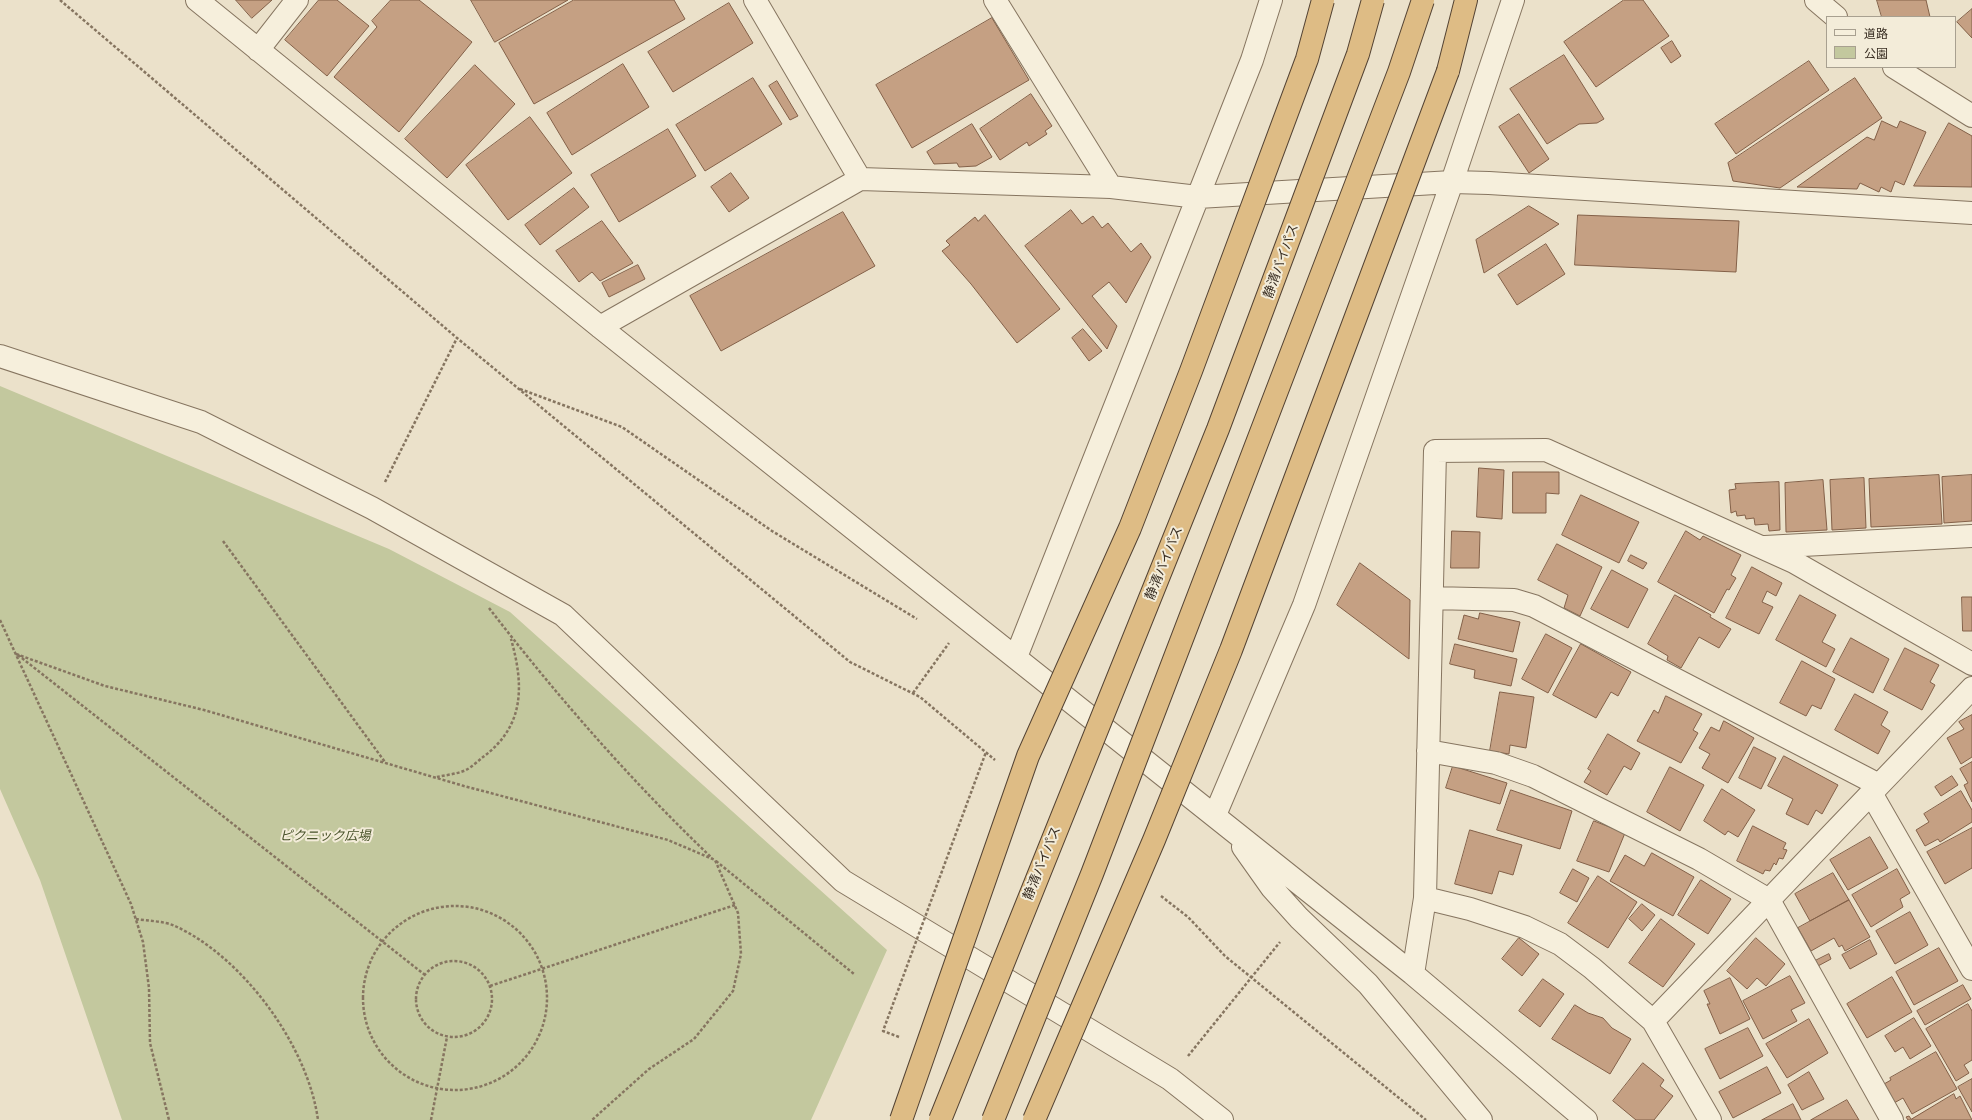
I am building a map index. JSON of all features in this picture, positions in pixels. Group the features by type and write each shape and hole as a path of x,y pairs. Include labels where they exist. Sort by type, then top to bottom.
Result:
{"highway":[{"path":"901,1120 1028,756 1130,528 1182,394 1307,59 1323,0"},
{"name":"静清バイパス","path":"940,1120 1218,430 1358,54 1373,0"},
{"path":"993,1120 1100,851 1396,79 1423,0"},
{"path":"1034,1120 1154,840 1231,650 1448,71 1466,0"}],"street":[{"path":"197,0 600,327 1016,656 1413,974 1586,1120"},
{"path":"258,50 297,0"},
{"path":"755,0 860,179"},
{"path":"995,0 1111,187"},
{"path":"1016,656 1252,60 1271,0"},
{"path":"1220,819 1304,605 1452,182 1513,0"},
{"path":"1816,0 1835,16"},
{"path":"1896,68 1972,116"},
{"path":"600,327 860,179 1111,187 1198,197 1452,182 1497,183 1972,213"},
{"path":"0,356 201,422 372,508 563,615 843,881 1170,1079 1222,1120"},
{"path":"1413,974 1425,898 1435,450 1546,450 1794,562 1972,664"},
{"path":"1761,547 1972,536"},
{"path":"1432,598 1514,600 1534,606 1875,789 1972,969"},
{"path":"1654,1021 1972,688"},
{"path":"1428,751 1496,763 1533,776 1699,859 1769,900 1892,1120"},
{"path":"1220,819 1272,888 1299,918 1368,984 1481,1120"},
{"path":"1425,898 1470,909 1525,927 1560,944 1622,992 1654,1021 1710,1120"}],"path":[{"path":"60,0 456,338 850,662"},
{"path":"372,508 456,338"},
{"path":"517,388 622,427 772,531 918,620"},
{"path":"223,541 385,762"},
{"path":"484,602 511,637 625,770 674,821 715,860 854,974"},
{"path":"0,620 131,904 143,942 149,988 150,1043 169,1120"},
{"path":"436,778 467,770 493,750 512,726 518,699 518,665 511,637"},
{"path":"913,693 951,640"},
{"path":"16,654 105,686 204,710 312,743 385,762 436,778 668,840 715,860 738,912 742,954 733,992 694,1040 648,1069 592,1120"},
{"path":"16,654 425,975"},
{"path":"904,1039 883,1031 986,752"},
{"path":"463,905 493,912 519,929 538,954 542,968 547,984 547,1015 536,1043 516,1068 490,1083 461,1091 431,1088 403,1075 381,1055 367,1028 362,998 367,968 381,941 404,920 432,908 463,905"},
{"path":"490,986 735,905"},
{"path":"1170,1079 1299,918"},
{"path":"136,919 174,925 204,943 234,966 264,1000 285,1032 306,1076 316,1107 318,1120"},
{"path":"457,961 469,964 480,970 487,978 490,986 493,1002 490,1014 483,1024 473,1033 461,1037 447,1037 435,1032 425,1024 418,1012 416,1000 417,993 425,975 434,967 445,962 457,961"},
{"path":"431,1120 447,1037"}],"green space":[{"name":"ピクニック広場","path":"0,386 389,549 510,612 887,950 811,1120 122,1120 40,880 0,789"}],"building":[{"path":"236,0 272,0 252,18"},
{"path":"319,0 337,0 369,26 327,76 285,40"},
{"path":"391,0 419,0 472,42 399,132 334,77 377,27 372,21"},
{"path":"471,0 568,0 495,42"},
{"path":"574,0 674,0 685,19 534,104 499,43"},
{"path":"1624,0 1643,0 1669,36 1596,87 1564,42"},
{"path":"1877,0 1926,0 1930,16 1882,16"},
{"path":"729,3 753,43 673,92 648,52"},
{"path":"1972,9 1972,38 1957,22"},
{"path":"992,18 1029,80 912,148 876,85"},
{"path":"1672,41 1681,56 1671,63 1661,48"},
{"path":"1564,55 1604,119 1597,123 1579,124 1547,144 1510,89"},
{"path":"1809,61 1829,90 1736,154 1715,124"},
{"path":"623,64 649,107 572,155 547,113"},
{"path":"475,65 515,104 447,178 405,139"},
{"path":"753,78 782,124 705,171 676,125"},
{"path":"1855,78 1882,118 1780,188 1733,181 1728,163"},
{"path":"777,81 798,116 790,120 769,86"},
{"path":"1031,94 1052,126 1045,131 1047,134 1029,146 1027,142 1000,160 980,129"},
{"path":"1519,114 1549,159 1529,173 1499,127"},
{"path":"530,117 572,173 508,220 466,165"},
{"path":"1882,121 1897,128 1900,121 1926,132 1904,185 1895,181 1891,192 1881,187 1879,192 1860,183 1857,189 1797,187 1867,137 1874,140"},
{"path":"1949,123 1972,136 1972,187 1914,186"},
{"path":"972,124 992,157 976,166 959,167 957,163 934,164 927,152"},
{"path":"668,129 696,176 619,222 591,175"},
{"path":"731,173 749,198 729,212 711,187"},
{"path":"574,188 589,207 540,245 525,225"},
{"path":"1529,206 1559,224 1484,273 1476,240"},
{"path":"1071,210 1082,224 1093,216 1102,228 1108,223 1131,252 1141,243 1151,257 1126,303 1109,282 1092,296 1117,326 1107,349 1025,246"},
{"path":"843,212 875,266 721,351 690,296"},
{"path":"985,215 1060,309 1017,343 971,284 942,251 950,245 946,241 975,217 978,221"},
{"path":"1578,215 1739,221 1736,272 1575,265"},
{"path":"602,221 633,263 600,281 592,272 579,282 556,251"},
{"path":"1546,244 1565,274 1517,305 1498,275"},
{"path":"638,265 645,279 609,297 602,283"},
{"path":"1083,329 1102,351 1089,361 1072,338"},
{"path":"1479,468 1504,470 1502,519 1477,517"},
{"path":"1513,472 1559,472 1559,494 1546,493 1546,513 1513,513"},
{"path":"1939,475 1942,524 1871,527 1869,479"},
{"path":"1972,475 1972,521 1944,523 1942,477"},
{"path":"1864,478 1866,528 1832,530 1830,480"},
{"path":"1823,480 1827,530 1786,532 1785,483"},
{"path":"1779,482 1780,530 1769,531 1768,524 1755,525 1754,518 1746,519 1745,515 1737,516 1736,511 1731,513 1729,490 1736,489 1735,484"},
{"path":"1581,495 1639,522 1619,563 1562,535"},
{"path":"1452,531 1480,532 1479,568 1451,568"},
{"path":"1686,531 1700,540 1703,536 1741,555 1731,575 1736,578 1729,590 1727,589 1714,613 1658,582"},
{"path":"1557,544 1602,567 1580,616 1564,608 1568,595 1538,580"},
{"path":"1631,555 1647,563 1643,569 1628,561"},
{"path":"1360,563 1410,600 1409,659 1337,605"},
{"path":"1752,567 1782,583 1776,596 1767,591 1762,602 1773,607 1759,634 1726,618"},
{"path":"1612,570 1648,589 1628,628 1591,609"},
{"path":"1675,595 1711,615 1710,617 1731,629 1719,648 1699,637 1681,668 1667,660 1668,656 1648,644"},
{"path":"1800,595 1836,615 1822,642 1835,649 1826,667 1776,640"},
{"path":"1962,597 1972,597 1972,631 1963,631"},
{"path":"1480,613 1520,622 1513,652 1458,639 1464,615 1478,619"},
{"path":"1546,634 1572,648 1548,693 1522,679"},
{"path":"1851,638 1889,659 1873,693 1833,672"},
{"path":"1455,644 1517,659 1511,686 1474,678 1475,670 1450,664"},
{"path":"1581,644 1631,672 1618,696 1611,692 1596,718 1553,695"},
{"path":"1905,648 1939,665 1930,682 1935,685 1922,710 1884,690"},
{"path":"1802,661 1835,679 1821,709 1812,705 1806,716 1780,703"},
{"path":"1500,692 1534,697 1526,748 1510,745 1509,754 1490,751"},
{"path":"1855,694 1888,712 1881,725 1890,731 1878,754 1835,730"},
{"path":"1666,696 1702,714 1693,730 1698,733 1681,763 1637,741 1654,710 1658,713"},
{"path":"1972,715 1972,757 1961,764 1947,738 1964,729 1959,722"},
{"path":"1724,721 1754,738 1728,783 1702,768 1710,754 1699,748 1711,727 1719,731"},
{"path":"1608,734 1640,753 1631,770 1624,766 1607,795 1584,782 1591,771 1588,769"},
{"path":"1754,747 1776,758 1761,789 1739,778"},
{"path":"1784,756 1838,785 1822,814 1816,810 1808,825 1786,814 1793,799 1768,786"},
{"path":"1972,762 1972,802 1964,785 1968,783 1960,769"},
{"path":"1453,766 1507,783 1500,804 1446,788"},
{"path":"1670,767 1704,785 1680,831 1647,812"},
{"path":"1952,776 1958,785 1941,796 1935,787"},
{"path":"1722,789 1755,810 1738,837 1728,831 1725,835 1704,821"},
{"path":"1511,790 1572,811 1560,849 1497,830"},
{"path":"1961,791 1972,810 1972,822 1940,842 1938,839 1925,846 1916,830 1929,822 1924,814"},
{"path":"1594,821 1625,833 1609,872 1577,861"},
{"path":"1753,826 1786,843 1783,849 1787,850 1783,859 1779,858 1776,865 1774,863 1770,871 1765,870 1763,874 1737,861"},
{"path":"1972,828 1972,868 1945,884 1927,852"},
{"path":"1470,830 1522,845 1513,875 1499,871 1492,894 1455,884"},
{"path":"1870,837 1888,868 1848,890 1830,860"},
{"path":"1652,853 1694,877 1673,916 1610,881 1625,855 1644,866"},
{"path":"1573,869 1589,878 1577,902 1560,893"},
{"path":"1897,869 1910,893 1900,899 1903,907 1871,927 1852,895"},
{"path":"1833,873 1849,900 1810,921 1795,894"},
{"path":"1598,876 1637,902 1608,948 1568,923"},
{"path":"1701,880 1731,899 1708,934 1678,915"},
{"path":"1849,900 1870,937 1845,951 1842,945 1839,947 1834,938 1811,951 1798,928"},
{"path":"1642,904 1655,915 1642,931 1629,919"},
{"path":"1910,912 1928,945 1895,964 1876,931"},
{"path":"1661,919 1695,944 1663,987 1629,963"},
{"path":"1519,938 1539,954 1522,976 1502,959"},
{"path":"1756,938 1785,964 1766,986 1757,978 1747,989 1727,971"},
{"path":"1870,940 1877,954 1850,969 1842,955"},
{"path":"1939,948 1958,981 1914,1005 1896,972"},
{"path":"1829,954 1831,959 1818,966 1815,961"},
{"path":"1790,976 1805,1003 1791,1010 1797,1021 1763,1039 1743,1001"},
{"path":"1892,977 1912,1012 1867,1038 1847,1004"},
{"path":"1730,978 1750,1019 1720,1034 1707,1004 1710,1004 1704,991"},
{"path":"1543,979 1564,994 1540,1027 1519,1011"},
{"path":"1963,985 1971,999 1925,1025 1917,1011"},
{"path":"1968,1004 1972,1011 1972,1060 1964,1065 1969,1073 1956,1081 1926,1029"},
{"path":"1575,1005 1588,1013 1603,1018 1612,1028 1631,1039 1610,1074 1552,1039"},
{"path":"1914,1018 1931,1046 1910,1059 1903,1047 1895,1052 1885,1036"},
{"path":"1809,1019 1828,1053 1787,1078 1766,1044"},
{"path":"1748,1028 1763,1056 1720,1079 1705,1049"},
{"path":"1936,1052 1957,1089 1912,1114 1903,1098 1894,1103 1884,1084 1891,1080 1890,1078"},
{"path":"1643,1063 1664,1080 1660,1086 1673,1096 1654,1120 1636,1120 1613,1101"},
{"path":"1767,1067 1781,1093 1733,1118 1719,1092"},
{"path":"1809,1072 1824,1099 1802,1110 1788,1085"},
{"path":"1972,1079 1972,1112 1958,1087"},
{"path":"1954,1094 1956,1099 1960,1096 1972,1120 1908,1120 1906,1117 1909,1116 1911,1119"},
{"path":"1847,1100 1859,1120 1811,1120"},
{"path":"1793,1104 1801,1120 1762,1120"}]}
